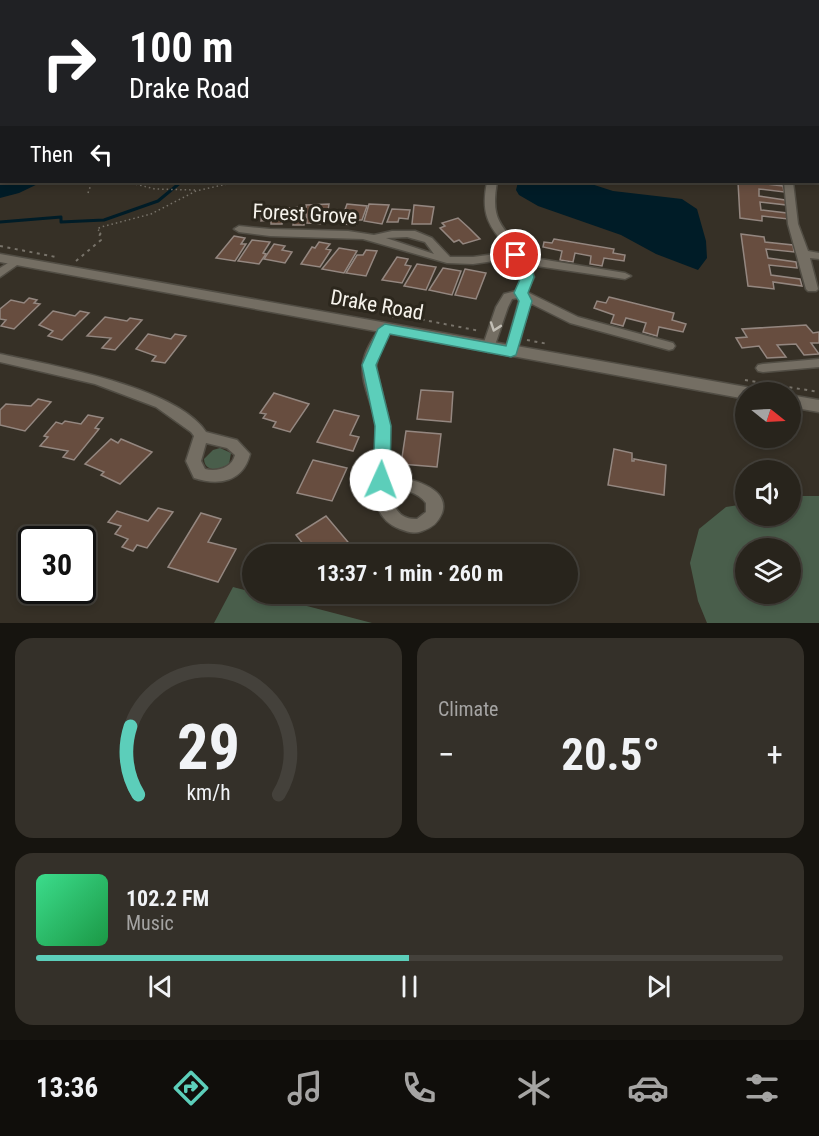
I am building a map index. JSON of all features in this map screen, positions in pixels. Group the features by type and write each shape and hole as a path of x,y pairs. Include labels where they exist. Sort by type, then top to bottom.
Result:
{"street":[{"path":"492,183 488,204 489,215 519,258 528,277 521,293"},
{"path":"788,183 793,224 812,289"},
{"name":"Forest Grove","path":"239,229 263,234 329,233 369,238 447,260 519,258 625,276"},
{"path":"803,254 819,256"},
{"path":"0,274 8,260"},
{"name":"Drake Road","path":"8,260 735,391"},
{"path":"511,352 525,301 521,293"},
{"path":"488,348 502,307 508,297 521,293 574,320 669,346"},
{"path":"381,480 383,426 369,365 385,329"},
{"path":"0,358 98,380 161,404 196,428 201,436"},
{"path":"763,368 819,363"},
{"path":"801,403 819,406"}],"path":[{"path":"88,193 92,183"},
{"path":"131,183 149,188 180,190 196,190 231,183"},
{"path":"76,261 101,240 99,236 101,232 97,229 151,214 196,190"}],"green space":[{"path":"220,448 231,453 229,464 217,469 207,467 204,459 213,450"},
{"path":"801,496 819,496 819,623 707,623 698,601 690,563 699,529 726,507 735,506 735,526 801,526"},
{"path":"233,587 242,589 242,604 299,604 372,623 214,623"}],"water":[{"path":"0,183 40,183 19,193 0,198"},
{"path":"518,183 588,183 613,191 682,199 697,209 706,241 707,258 698,270 656,254 621,235 538,206 519,195 516,190"}],"building":[{"path":"738,183 783,186 784,192 759,189 759,196 785,200 787,205 760,202 761,210 787,213 788,219 762,216 762,221 740,218"},
{"path":"329,204 326,224 307,223 306,205"},
{"path":"347,204 367,206 362,220 358,220 356,225 344,224 346,219 342,218"},
{"path":"369,204 389,205 382,224 364,221"},
{"path":"414,205 434,207 431,224 412,224"},
{"path":"305,207 304,225 293,225 294,218 285,219 286,208"},
{"path":"392,209 410,210 408,219 399,218 398,222 387,222"},
{"path":"262,211 282,212 282,224 271,224 271,220 261,221"},
{"path":"458,218 480,239 463,244 459,240 454,242 440,228 445,226 442,223"},
{"path":"741,234 764,237 765,242 793,245 794,252 766,249 768,258 796,262 797,268 769,265 771,275 800,279 802,286 773,282 774,289 748,286"},
{"path":"234,236 245,238 241,244 246,244 235,261 216,258"},
{"path":"554,239 614,249 613,253 625,255 624,261 604,258 602,266 590,264 591,256 575,253 573,262 560,260 562,251 543,247 544,242 552,243"},
{"path":"252,240 270,242 263,253 266,254 259,264 238,261"},
{"path":"319,242 330,244 326,249 331,250 320,267 301,264 312,247 315,248"},
{"path":"274,244 285,246 282,250 292,252 285,263 264,259"},
{"path":"339,248 357,251 344,273 322,269"},
{"path":"366,250 377,251 366,276 346,273 357,255 363,255"},
{"path":"397,257 408,259 405,265 411,266 402,283 382,280"},
{"path":"417,264 436,267 426,290 404,286"},
{"path":"443,268 461,271 452,295 429,290"},
{"path":"465,269 486,273 476,299 455,295"},
{"path":"609,297 674,313 672,320 686,324 683,332 659,327 657,336 643,332 646,323 626,318 623,326 611,323 614,315 594,308 597,301 606,303"},
{"path":"29,298 37,300 34,303 40,304 14,329 1,326 6,320 0,319 0,309 11,300 24,303"},
{"path":"53,311 75,316 80,311 89,313 62,340 48,336 53,331 39,325"},
{"path":"105,317 127,321 130,318 142,320 115,350 102,348 111,338 87,336"},
{"path":"806,325 813,333 819,332 819,343 811,343 819,354 804,355 796,344 777,345 786,357 767,358 759,346 742,348 736,338 747,337 742,329"},
{"path":"148,334 171,339 175,334 186,336 165,363 152,361 156,356 136,349"},
{"path":"421,390 453,392 451,422 417,419"},
{"path":"274,393 309,404 290,432 273,427 276,422 263,418 266,414 260,413"},
{"path":"38,399 51,402 25,431 0,425 0,410 6,404 31,406"},
{"path":"334,410 359,416 350,435 359,437 353,451 317,442"},
{"path":"88,415 103,418 95,428 99,429 74,460 63,457 68,451 40,446 48,437 44,436 56,422 81,424"},
{"path":"406,431 441,434 437,467 401,464"},
{"path":"111,439 118,443 121,439 152,452 120,484 101,475 104,472 85,464"},
{"path":"614,449 632,453 632,461 634,459 666,465 664,495 608,485"},
{"path":"313,460 347,468 332,501 297,493"},
{"path":"158,508 173,512 147,548 137,545 133,551 122,547 128,539 115,534 121,526 108,522 117,511 148,521"},
{"path":"201,513 221,519 208,542 236,549 218,582 168,567"},
{"path":"326,516 350,544 303,544 296,535"}],"waterway":[{"path":"0,222 61,217 61,222 104,220 158,201 180,183"}],"route":[{"path":"381,480 383,426 369,365 385,329 511,352 525,301 521,293 528,277 523,262 516,255"}]}
